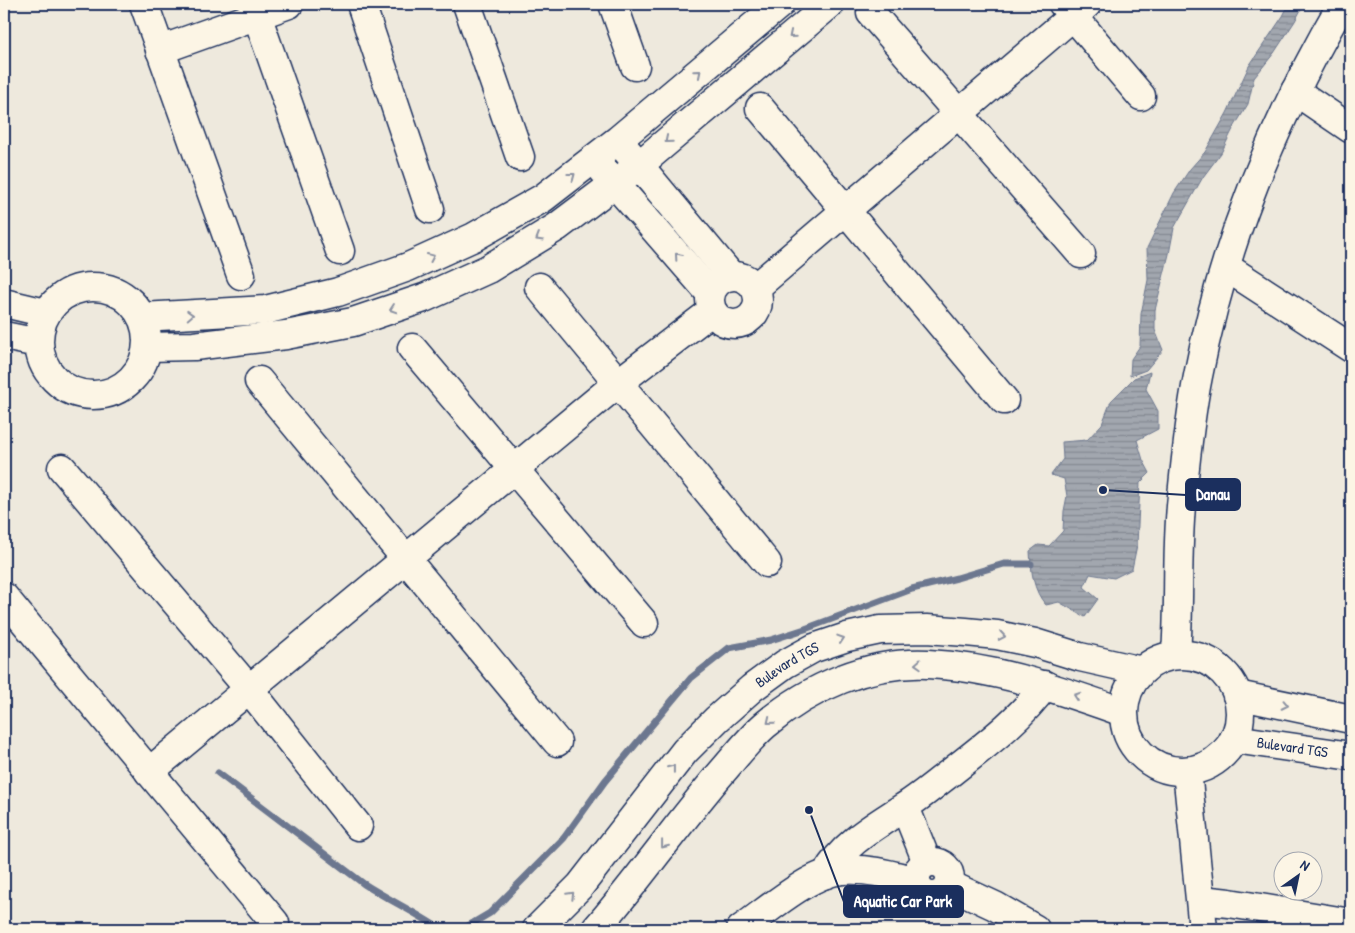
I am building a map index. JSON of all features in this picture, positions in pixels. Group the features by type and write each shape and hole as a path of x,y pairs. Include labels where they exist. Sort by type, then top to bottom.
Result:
{"street":[{"path":"144,4 241,275"},
{"path":"160,50 255,9 289,4"},
{"path":"361,4 430,209"},
{"path":"467,4 520,156"},
{"path":"613,4 635,66"},
{"path":"142,317 265,310 338,292 408,267 474,237 534,203 594,159 780,4"},
{"path":"147,347 194,346 286,335 353,322 424,298 488,269 557,227 638,166 830,4"},
{"path":"1176,654 1179,615 1181,498 1198,376 1211,316 1244,210 1295,90 1320,41 1342,4"},
{"path":"755,288 959,114 1074,8 1141,96"},
{"path":"255,9 340,251"},
{"path":"871,13 1081,254"},
{"path":"1295,90 1351,129"},
{"path":"760,108 1004,400"},
{"path":"618,140 731,276"},
{"path":"149,772 618,383 711,302 715,284 731,276 741,277 749,281 755,288 758,298 757,307 753,315 745,321 736,324 718,319 711,302 594,159"},
{"path":"1226,267 1351,348"},
{"path":"95,287 109,290 122,296 142,317 146,332 147,347 138,373 129,383 117,390 104,394 91,396 65,388 54,379 40,356 38,343 40,327 46,313 55,302 67,293 80,288 95,287"},
{"path":"539,287 767,562"},
{"path":"4,303 46,313"},
{"path":"4,336 38,343"},
{"path":"412,348 644,623"},
{"path":"259,381 557,742"},
{"path":"62,468 249,689 358,826"},
{"path":"4,597 275,923"},
{"name":"Bulevard TGS","path":"537,929 580,886 685,752 717,719 765,678 814,648 847,637 880,630 966,632 997,635 1035,643 1080,657 1142,671"},
{"path":"1176,654 1195,656 1214,664 1228,678 1237,695 1240,717 1234,739 1222,755 1206,766 1187,771 1168,769 1150,761 1135,748 1126,731 1123,712 1127,692 1142,671 1162,658 1176,654"},
{"path":"596,929 704,793 744,746 784,710 837,680 862,670 926,663 952,666 1046,685 1123,712"},
{"path":"826,874 834,860 853,841 905,807 995,737 1028,708 1046,685"},
{"path":"1237,695 1351,719"},
{"name":"Bulevard TGS","path":"1234,739 1351,756"},
{"path":"1187,771 1203,929"},
{"path":"905,807 921,872"},
{"path":"741,929 801,886 826,874 841,870 921,872 935,862 943,865 948,870 951,878 950,885 995,906 1035,929"},
{"path":"1201,900 1351,923"}],"shaded area":[{"path":"1289,4 1304,4 1274,53 1254,78 1248,104 1221,153 1203,177 1174,228 1155,310 1155,330 1163,350 1146,370 1130,376 1131,359 1140,346 1141,314 1148,280 1147,248 1174,193 1190,169 1205,152 1227,113 1249,66"},
{"path":"1150,372 1146,389 1158,411 1158,429 1137,440 1143,460 1150,473 1140,483 1137,545 1132,569 1114,578 1090,574 1084,587 1098,599 1085,617 1059,602 1046,605 1035,587 1030,551 1038,545 1049,546 1063,531 1067,496 1064,479 1051,475 1063,459 1062,442 1087,440 1102,424 1111,401 1134,378"}],"waterway":[{"path":"463,929 490,913 564,838 605,781 691,678 729,648 771,640 912,589 1004,564 1031,564"},
{"path":"218,773 364,884 440,929"}],"place":[{"name":"Danau","path":"1103,490"},
{"name":"Aquatic Car Park","path":"809,810"}]}
